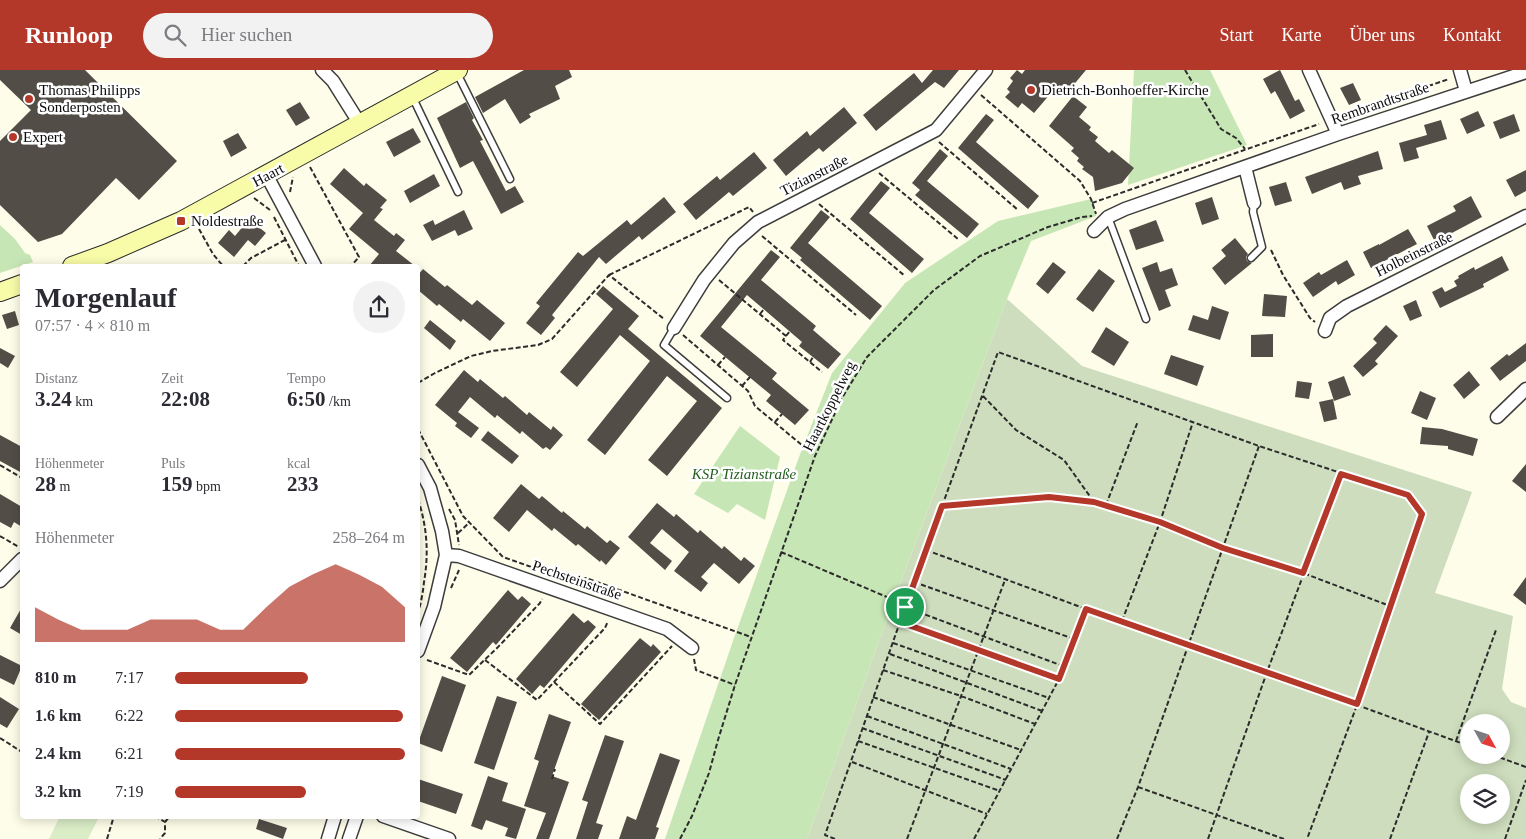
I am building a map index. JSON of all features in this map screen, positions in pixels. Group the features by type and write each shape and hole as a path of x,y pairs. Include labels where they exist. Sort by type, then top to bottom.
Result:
{"main road":[{"name":"Haart","path":"78,264 108,253 181,221 267,176 457,71"},
{"path":"0,292 20,285"}],"street":[{"path":"322,70 332,81 360,124"},
{"name":"Tizianstraße","path":"674,328 688,302 710,273 734,243 755,225 936,130 973,88 986,70"},
{"path":"1308,70 1338,134"},
{"name":"Rembrandtstraße","path":"1094,232 1102,216 1338,134 1526,72"},
{"path":"1461,73 1466,91"},
{"path":"1245,167 1254,203"},
{"path":"267,176 314,264"},
{"name":"Holbeinstraße","path":"1325,331 1330,318 1347,306 1526,216"},
{"path":"1497,418 1526,389"},
{"path":"420,469 430,488 442,531 446,555 434,607 420,652"},
{"path":"0,581 20,554"},
{"name":"Pechsteinstraße","path":"446,555 459,556 667,630 692,648"},
{"path":"328,839 334,819"},
{"path":"349,839 356,819"},
{"path":"392,819 449,839"}],"lane":[{"path":"457,71 510,179"},
{"path":"412,96 458,192"},
{"path":"1251,258 1262,247 1253,212 1254,203"},
{"path":"1102,216 1146,319"},
{"path":"674,328 664,345 727,398"}],"path":[{"path":"1185,70 1221,128 1236,138 1246,150"},
{"path":"1092,203 1461,73"},
{"path":"973,88 1080,181 1092,203 1102,216"},
{"path":"929,134 1018,210"},
{"path":"869,165 958,239"},
{"path":"310,167 358,257 353,264"},
{"path":"248,185 255,198 270,209 298,264"},
{"path":"810,196 906,276"},
{"path":"420,382 434,373 471,356 492,351 538,345 552,339 609,275 749,207 755,225 856,315"},
{"name":"Haartkoppelweg","path":"680,839 692,816 709,773 751,637 815,456 842,398 867,357 934,290 980,256 1048,227 1082,216 1102,216"},
{"path":"199,229 213,254 221,264"},
{"path":"245,264 251,258 286,240"},
{"path":"1269,246 1283,275 1310,318 1325,331"},
{"path":"710,273 786,336"},
{"path":"609,275 748,391 754,406 815,456"},
{"path":"760,314 764,309"},
{"path":"790,331 783,340 822,372"},
{"path":"835,839 825,835 892,642 998,352 1259,446 1408,495 1422,514 1357,704 1307,839"},
{"path":"718,366 725,357"},
{"path":"810,362 814,357"},
{"path":"742,386 750,378"},
{"path":"982,395 1016,430 1064,460 1094,502"},
{"path":"775,422 782,414"},
{"path":"1106,505 1138,421"},
{"path":"1122,621 1160,522 1193,422"},
{"path":"420,433 463,516 469,523 503,557 548,573"},
{"path":"1118,839 1259,446"},
{"path":"0,466 20,477"},
{"path":"1208,839 1303,573 1341,474"},
{"path":"942,506 1049,497 1094,502 1160,522 1223,548 1303,573 1390,606"},
{"path":"420,507 427,535 428,561 420,607"},
{"path":"458,533 469,523"},
{"path":"0,536 20,552"},
{"path":"926,550 1460,743"},
{"path":"781,552 894,600 905,607 1063,666"},
{"path":"575,583 586,578 751,637"},
{"path":"907,839 1005,580"},
{"path":"914,582 1074,639"},
{"path":"420,652 468,675 540,603 546,587"},
{"path":"974,839 1059,679 1086,609"},
{"path":"485,660 538,700 606,628 612,610"},
{"path":"900,622 1059,679"},
{"path":"1456,741 1496,630"},
{"path":"554,682 600,724 668,652 678,637"},
{"path":"892,642 1049,698"},
{"path":"692,648 696,670 735,685"},
{"path":"889,653 1042,711"},
{"path":"883,670 961,696 1035,724"},
{"path":"874,697 1021,750"},
{"path":"867,716 1011,769"},
{"path":"862,728 1006,780"},
{"path":"1390,839 1429,732"},
{"path":"0,738 20,751"},
{"path":"858,741 1000,791"},
{"path":"851,761 987,814"},
{"path":"1510,761 1526,767"},
{"path":"552,779 555,769"},
{"path":"1504,839 1526,780"},
{"path":"1138,787 1284,839"},
{"path":"107,839 113,819"},
{"path":"160,819 165,822"},
{"path":"160,839 165,834 165,822 168,819"}],"green space":[{"path":"1134,70 1210,70 1247,145 1128,185"},
{"path":"1091,199 1096,216 1031,241 1007,299 894,600 807,839 665,839 734,638 799,457 832,373 905,283 998,221"},
{"path":"0,225 15,239 25,253 30,255 33,262 20,264 20,266 0,273"},
{"path":"1007,299 1082,366 1472,492 1435,593 1513,616 1502,689 1511,702 1526,708 1526,839 807,839"},
{"name":"KSP Tizianstraße","path":"740,426 780,457 765,520 737,504 728,513 694,494"},
{"path":"59,819 98,819 88,839 49,839"}],"building":[{"path":"0,70 85,70 177,161 139,200 116,178 62,234 38,242 0,205 0,141 31,110 0,80"},
{"path":"524,70 569,70 572,77 555,86 560,99 529,114 531,117 520,124 505,99 483,113 475,97"},
{"path":"933,70 959,70 944,88 935,82 876,131 863,115 914,73 922,83"},
{"name":"Dietrich-Bonhoeffer-Kirche","path":"1017,70 1022,74 1025,70 1086,70 1066,94 1057,86 1034,113 1022,103 1018,108 1005,97 1010,92 1007,89 1013,81 1010,78"},
{"path":"1280,70 1295,101 1299,99 1305,111 1290,119 1275,91 1271,94 1263,79"},
{"path":"1353,83 1361,100 1349,105 1340,88"},
{"path":"1073,96 1087,107 1079,117 1091,127 1089,130 1098,137 1095,141 1109,153 1112,150 1134,168 1122,183 1095,191 1093,177 1082,169 1084,167 1077,161 1079,158 1071,151 1074,148 1049,126"},
{"path":"300,102 310,118 296,126 286,110"},
{"path":"466,102 474,118 472,120 483,140 480,141 506,191 515,186 524,202 501,214 473,161 460,168 437,118"},
{"path":"844,107 857,123 823,152 819,148 786,176 773,160 807,131 810,136"},
{"path":"1478,111 1485,126 1467,134 1460,119"},
{"path":"986,114 994,120 976,142 1039,196 1028,209 958,148"},
{"path":"1514,114 1520,131 1500,139 1493,122"},
{"path":"1441,120 1447,139 1416,148 1419,158 1404,162 1399,143 1427,135 1424,125"},
{"path":"413,128 421,142 394,157 386,142"},
{"path":"238,133 247,148 231,157 223,141"},
{"path":"940,149 948,156 927,181 979,224 967,238 915,195 920,190 912,183"},
{"path":"1378,151 1383,169 1358,176 1361,184 1344,190 1341,182 1312,194 1305,177"},
{"path":"754,152 767,168 733,196 729,192 696,220 683,204 717,176 720,180"},
{"path":"344,168 364,186 366,183 387,200 380,208 383,209 374,220 394,236 396,233 405,240 396,251 412,264 371,264 379,254 349,229 363,213 330,184"},
{"path":"1526,170 1526,191 1515,197 1506,180"},
{"path":"434,174 440,186 410,203 404,191"},
{"path":"881,181 890,188 869,213 924,259 912,273 850,219"},
{"path":"1286,182 1292,201 1275,206 1269,187"},
{"path":"1471,196 1482,217 1435,242 1427,226 1456,211 1453,206"},
{"path":"664,197 676,212 642,240 639,236 606,264 599,257 552,315 555,318 541,335 526,323 540,306 536,303 578,252 583,256 627,220 631,225"},
{"path":"1212,197 1219,219 1202,225 1195,203"},
{"path":"464,210 473,229 458,236 455,230 432,241 423,225 433,220 435,225"},
{"path":"821,210 830,217 808,243 882,306 870,320 800,260 802,258 790,248"},
{"path":"249,219 266,233 255,246 248,240 234,257 218,243 229,230 235,236"},
{"path":"1156,220 1164,241 1136,250 1129,230"},
{"path":"1408,229 1417,244 1371,268 1363,252"},
{"path":"1235,238 1248,254 1246,257 1247,261 1252,263 1225,285 1212,268 1226,256 1221,250"},
{"path":"771,250 780,257 761,280 816,326 813,330 841,354 828,369 799,346 802,342 747,295 721,327 777,373 772,379 809,410 795,425 766,401 771,395 700,336"},
{"path":"1502,256 1509,270 1483,284 1484,287 1440,308 1432,292 1442,287 1445,292 1457,286 1454,281 1459,278 1458,276 1474,267 1475,270"},
{"path":"1347,260 1355,275 1338,285 1336,281 1313,297 1303,283 1319,272 1321,275"},
{"path":"1053,262 1066,272 1048,294 1036,284"},
{"path":"1157,262 1160,272 1172,268 1178,285 1165,290 1171,306 1159,311 1142,268"},
{"path":"423,269 472,305 477,300 505,323 490,341 463,319 461,322 420,292 420,273"},
{"path":"1099,269 1115,281 1093,312 1076,299"},
{"path":"603,286 639,316 628,329 722,408 667,476 648,460 697,401 667,376 605,455 587,440 650,361 620,335 577,387 560,372 613,309 596,294"},
{"path":"1264,294 1287,296 1285,317 1262,316"},
{"path":"1416,300 1422,316 1410,321 1403,306"},
{"path":"1212,306 1229,312 1220,340 1188,330 1193,315 1208,320"},
{"path":"15,311 19,325 7,329 2,315"},
{"path":"430,320 456,341 450,350 424,328"},
{"path":"1386,325 1398,336 1375,361 1378,364 1363,377 1353,366 1377,343 1373,339"},
{"path":"1106,327 1129,342 1114,366 1091,352"},
{"path":"1273,334 1273,357 1251,357 1251,335"},
{"path":"1526,343 1526,361 1500,381 1490,368 1507,354 1509,356"},
{"path":"0,348 15,356 8,368 0,363"},
{"path":"1171,355 1204,366 1197,386 1164,374"},
{"path":"464,370 478,382 480,379 503,398 505,396 527,415 529,412 551,430 553,426 563,435 550,450 546,447 543,449 522,431 520,434 497,415 495,418 470,397 458,412 479,428 471,438 455,426 457,423 435,405"},
{"path":"1469,371 1480,385 1464,399 1453,385"},
{"path":"1344,376 1351,395 1334,401 1328,382"},
{"path":"1297,381 1312,383 1309,399 1295,397"},
{"path":"1420,391 1436,398 1427,420 1411,413"},
{"path":"1333,399 1337,419 1324,422 1319,402"},
{"path":"1422,427 1442,429 1478,439 1473,456 1448,449 1448,446 1420,444"},
{"path":"488,431 519,456 512,464 481,440"},
{"path":"0,435 20,446 20,472 0,461"},
{"path":"1526,464 1526,492 1512,481"},
{"path":"521,484 539,499 542,496 585,529 587,526 607,543 610,540 620,548 606,565 578,544 576,546 554,528 552,531 527,510 509,532 493,518"},
{"path":"0,494 20,506 20,526 14,522 11,528 0,522"},
{"path":"657,503 674,517 676,514 698,533 700,530 722,549 724,546 741,561 744,557 755,566 739,584 714,563 701,577 708,583 701,592 674,571 689,552 662,529 650,543 672,561 665,570 628,537"},
{"path":"1526,577 1526,605 1513,595"},
{"path":"508,590 518,600 522,596 531,604 496,645 493,642 467,672 450,658"},
{"path":"20,610 20,634 10,628"},
{"path":"573,613 584,623 588,620 596,627 544,688 540,685 532,694 516,679"},
{"path":"640,638 651,647 653,644 661,652 599,720 581,704"},
{"path":"0,655 20,665 20,671 14,685 0,678"},
{"path":"442,676 466,685 442,752 420,744 420,737"},
{"path":"497,696 517,702 494,770 474,763"},
{"path":"0,697 19,709 7,728 0,724"},
{"path":"549,714 571,722 552,776 569,782 549,839 536,839 546,813 524,806 539,761 534,759"},
{"path":"605,735 624,741 596,823 603,825 598,839 576,839 588,802 582,800"},
{"path":"660,753 680,760 656,827 659,828 655,839 619,839 627,816 636,820"},
{"path":"488,776 508,783 502,801 526,809 516,839 505,836 508,828 486,820 482,830 471,826"},
{"path":"420,780 463,794 456,814 420,802"},
{"path":"259,819 287,828 283,839 256,829"}],"place":[{"name":"Dietrich-Bonhoeffer-Kirche","path":"1031,90"},
{"name":"Thomas Philipps Sonderposten","path":"29,99"},
{"name":"Expert","path":"13,137"},
{"name":"Noldestraße","path":"181,221"}],"route":[{"path":"1341,474 1408,495 1422,514 1357,704 1086,609 1059,679 900,622 905,607 942,506 1049,497 1094,502 1160,522 1223,548 1303,573 1341,474"}]}
